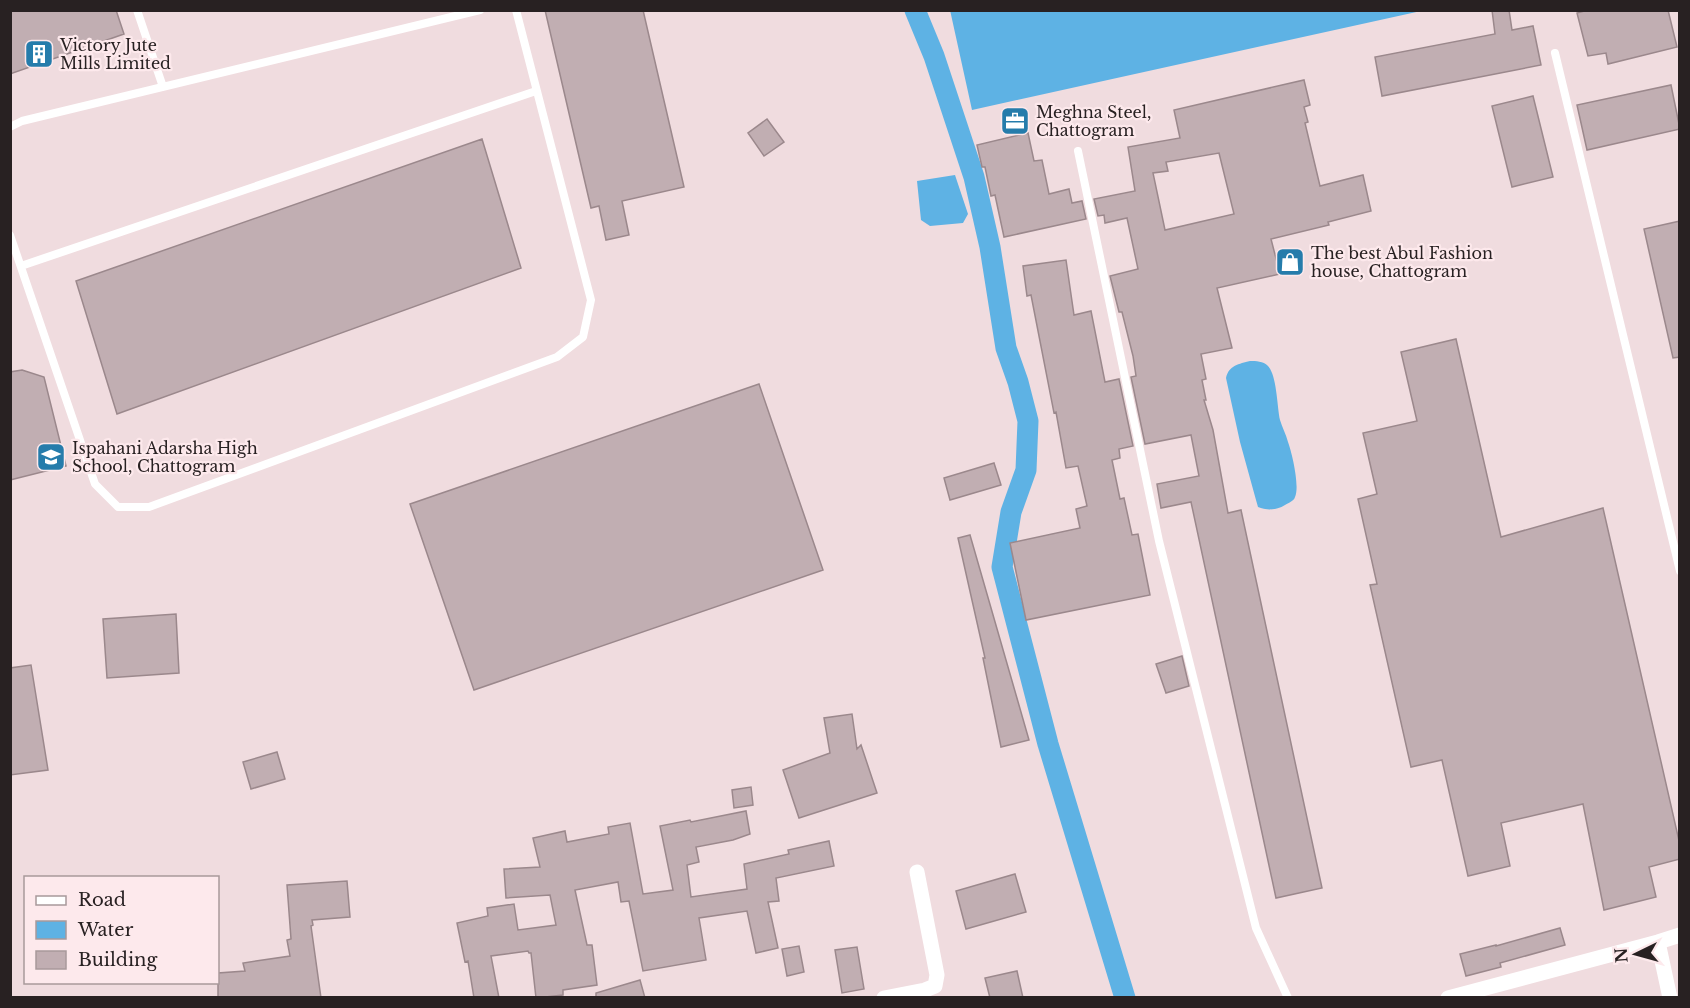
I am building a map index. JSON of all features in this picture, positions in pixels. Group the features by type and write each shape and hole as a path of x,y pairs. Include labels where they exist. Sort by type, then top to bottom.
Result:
{"street":[{"path":"884,998 935,986 937,975 916,872"},
{"path":"1448,998 1680,935"},
{"path":"1658,942 1670,998"}],"lane":[{"path":"137,10 163,87"},
{"path":"10,127 22,121 480,10"},
{"path":"10,235 95,484 118,507 149,507 557,357 583,337 591,300 516,10"},
{"path":"1555,53 1680,571"},
{"path":"21,266 536,91"},
{"path":"1078,151 1159,541 1256,928 1288,998"}],"water":[{"path":"950,10 1421,10 1421,11 972,110"},
{"path":"955,175 968,214 963,223 930,226 921,220 917,181"},
{"path":"1250,361 1264,363 1271,371 1280,420 1290,447 1295,470 1297,485 1294,498 1275,509 1258,507 1240,442 1226,378 1232,368"}],"building":[{"name":"Victory Jute Mills Limited","path":"10,10 116,10 124,34 10,74"},
{"path":"545,10 643,10 684,187 622,201 629,235 606,240 599,206 591,208"},
{"path":"1492,10 1509,10 1512,30 1533,26 1541,65 1382,96 1375,57 1495,34"},
{"path":"1588,10 1668,10 1677,47 1608,64 1606,53 1588,56 1577,13"},
{"path":"1304,80 1310,105 1304,107 1308,122 1305,123 1320,186 1363,175 1371,211 1328,222 1329,225 1271,239 1280,274 1217,288 1232,348 1201,354 1206,379 1202,380 1206,400 1204,400 1213,430 1228,513 1241,510 1322,888 1276,898 1191,502 1161,508 1157,484 1199,476 1191,435 1145,444 1131,377 1136,376 1133,356 1110,276 1138,269 1127,218 1105,223 1104,215 1098,216 1094,199 1135,191 1128,147 1180,138 1174,110","holes":["1219,153 1234,214 1165,230 1153,173 1168,171 1166,162"]},
{"path":"1671,85 1680,129 1587,150 1577,105"},
{"path":"1533,96 1553,177 1512,187 1492,106"},
{"path":"767,119 784,142 764,156 748,133"},
{"path":"1028,133 1034,161 1042,160 1049,194 1069,189 1072,203 1082,201 1086,219 1004,237 995,195 991,196 985,167 982,167 977,145"},
{"path":"482,139 521,268 117,414 76,281"},
{"path":"1680,221 1680,357 1673,358 1644,229"},
{"path":"1066,260 1074,315 1091,311 1105,382 1119,379 1133,446 1119,449 1120,458 1112,460 1120,499 1124,498 1132,535 1138,534 1150,595 1026,620 1010,543 1080,528 1076,509 1087,506 1078,466 1066,468 1031,295 1027,296 1023,266"},
{"path":"1456,339 1501,537 1603,508 1680,845 1680,859 1649,867 1656,897 1604,910 1583,804 1501,823 1510,866 1468,876 1442,760 1411,767 1370,585 1377,584 1358,499 1377,494 1363,433 1417,421 1401,352"},
{"name":"Ispahani Adarsha High School, Chattogram","path":"22,370 44,377 66,466 10,480 10,372"},
{"path":"759,384 823,570 474,690 410,504"},
{"path":"994,463 1001,485 950,500 944,478"},
{"path":"970,535 1029,740 1001,747 983,658 985,658 958,538"},
{"path":"176,614 179,673 107,678 103,619"},
{"path":"1182,656 1189,686 1166,693 1156,664"},
{"path":"31,665 48,770 10,775 10,668"},
{"path":"852,714 857,749 861,745 877,793 799,818 783,770 830,753 824,718"},
{"path":"277,752 285,779 251,789 243,762"},
{"path":"751,787 753,805 734,808 732,790"},
{"path":"746,811 750,834 733,840 696,847 699,862 687,865 691,897 747,889 744,864 789,854 788,850 829,841 834,866 776,878 779,901 768,902 778,948 756,953 747,911 699,918 706,960 643,971 629,901 621,902 618,882 575,890 587,945 592,945 597,985 563,990 563,995 536,998 531,953 528,951 491,956 499,998 474,998 468,961 465,962 457,923 488,916 487,908 514,904 518,930 556,925 550,895 506,898 504,869 540,867 533,838 565,831 567,842 609,834 608,827 630,823 643,894 673,890 660,826"},
{"path":"1015,874 1026,912 966,929 956,891"},
{"path":"347,881 350,917 312,920 321,998 218,998 219,973 245,971 243,963 290,956 287,940 291,939 287,885"},
{"path":"1560,928 1565,945 1500,963 1501,967 1466,976 1460,954"},
{"path":"799,946 804,972 787,976 782,949"},
{"path":"857,947 864,989 842,993 835,950"},
{"path":"1017,971 1023,998 990,998 985,978"},
{"path":"640,980 645,998 596,998 596,993"}],"waterway":[{"path":"915,10 934,56 974,177 990,247 1006,348 1028,421 1026,470 1011,512 1002,567 1048,744 1125,998"}],"place":[{"name":"Victory Jute Mills Limited","path":"39,54"},
{"name":"Meghna Steel, Chattogram","path":"1015,121"},
{"name":"The best Abul Fashion house, Chattogram","path":"1290,262"},
{"name":"Ispahani Adarsha High School, Chattogram","path":"51,457"}]}
